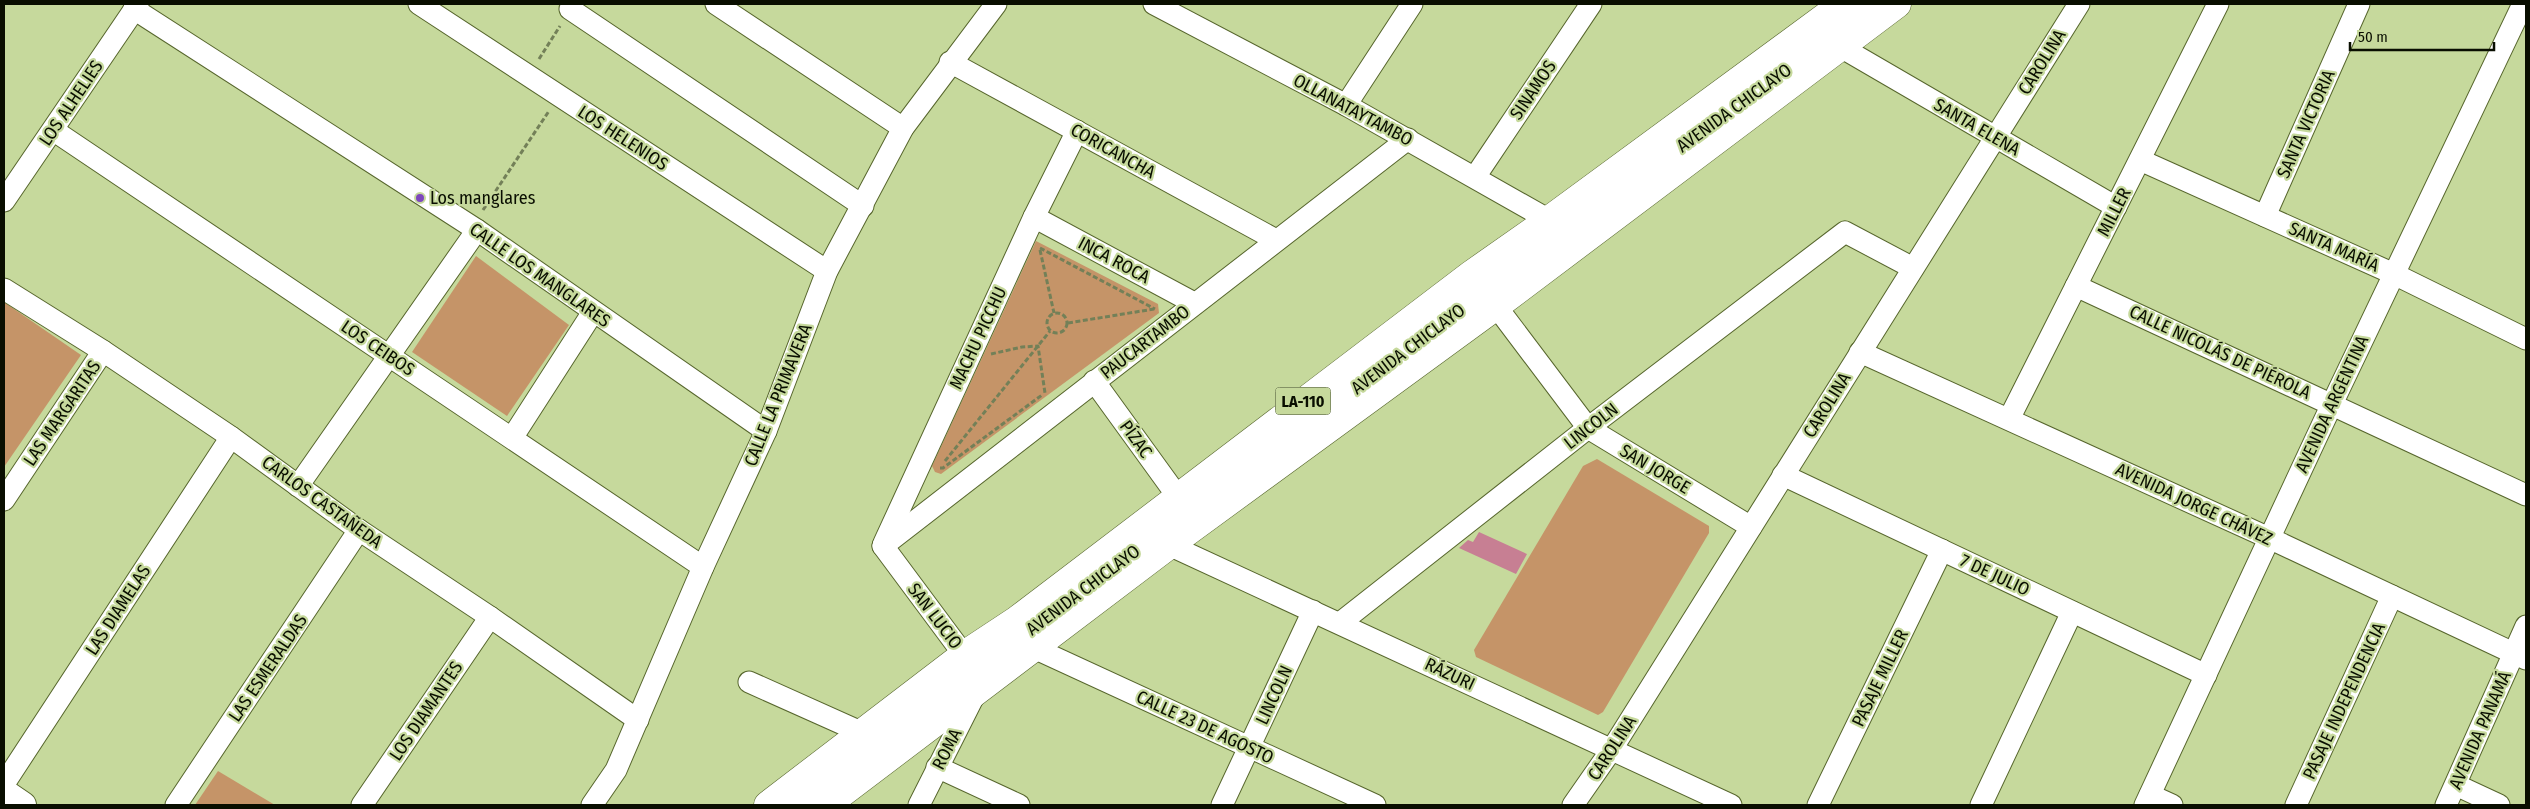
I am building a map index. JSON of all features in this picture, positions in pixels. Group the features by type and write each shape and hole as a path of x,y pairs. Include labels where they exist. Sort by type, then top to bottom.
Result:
{"main road":[{"name":"AVENIDA CHICLAYO","path":"826,805 970,674 1017,620 1472,274 1549,220 1843,4"},
{"name":"AVENIDA CHICLAYO","path":"768,805 863,733 970,674 1034,648 1169,545 1496,306 1897,4"}],"street":[{"name":"LOS HELENIOS","path":"419,4 827,271"},
{"path":"716,4 903,128"},
{"name":"OLLANATAYTAMBO","path":"1154,4 1346,105 1549,220"},
{"path":"1346,105 1412,4"},
{"name":"SINAMOS","path":"1475,177 1591,4"},
{"name":"AVENIDA CHICLAYO","path":"799,805 970,674 1875,4"},
{"name":"CAROLINA","path":"1573,805 1612,749 2079,4"},
{"name":"MILLER","path":"2009,420 2218,4"},
{"name":"SANTA VICTORIA","path":"2265,216 2360,4"},
{"name":"AVENIDA ARGENTINA","path":"2147,800 2332,404 2523,4"},
{"name":"CALLE LA PRIMAVERA","path":"592,805 616,770 703,567 766,431 827,271 903,128 994,5"},
{"name":"LOS ALHELIES","path":"4,201 136,6"},
{"name":"CALLE LOS MANGLARES","path":"136,6 475,228 766,431"},
{"path":"570,9 863,206"},
{"name":"SANTA ELENA","path":"1839,46 2116,207"},
{"name":"CORICANCHA","path":"950,62 1276,240"},
{"name":"LOS CEIBOS","path":"53,130 703,567"},
{"name":"MACHU PICCHU","path":"882,546 1034,217 1077,131"},
{"name":"PAUCARTAMBO","path":"882,546 1408,139"},
{"name":"SANTA MARÍA","path":"2140,160 2394,274 2526,339"},
{"name":"INCA ROCA","path":"1034,217 1194,303"},
{"path":"298,486 390,356 475,228"},
{"name":"LINCOLN","path":"1340,623 1588,428 1844,232 1913,268"},
{"name":"CALLE NICOLÁS DE PIÉROLA","path":"2076,286 2526,495"},
{"name":"CARLOS CASTAÑEDA","path":"4,289 104,351 231,437 359,530 490,617 638,720"},
{"name":"SAN JORGE","path":"1496,306 1588,428 1751,527"},
{"path":"512,438 593,312"},
{"name":"LAS MARGARITAS","path":"4,500 104,351"},
{"name":"AVENIDA JORGE CHÁVEZ","path":"1860,352 2269,538 2520,656"},
{"name":"PÍZAC","path":"1094,381 1178,496"},
{"name":"LAS DIAMELAS","path":"4,784 231,437"},
{"name":"7 DE JULIO","path":"1783,476 2206,675"},
{"name":"LAS ESMERALDAS","path":"176,805 359,530"},
{"name":"RÁZURI","path":"1169,545 1731,805"},
{"name":"SAN LUCIO","path":"882,546 970,674"},
{"name":"PASAJE MILLER","path":"1818,805 1942,550"},
{"name":"PASAJE INDEPENDENCIA","path":"2296,805 2392,596"},
{"name":"LINCOLN","path":"1222,805 1314,611"},
{"path":"1981,805 2072,612"},
{"name":"LOS DIAMANTES","path":"362,805 490,617"},
{"name":"AVENIDA PANAMÁ","path":"2446,805 2520,656 2526,626"},
{"name":"CALLE 23 DE AGOSTO","path":"1034,648 1375,805"},
{"name":"ROMA","path":"919,805 937,767 970,674"},
{"path":"749,682 863,733"},
{"path":"937,767 1019,805"},
{"path":"2456,785 2499,805"},
{"path":"4,792 23,805"},
{"path":"2147,800 2172,805"}],"path":[{"path":"528,76 570,9"},
{"path":"475,228 559,96"},
{"path":"1054,313 1040,248 1155,309 1068,322"},
{"path":"1054,313 1064,315 1068,322 1066,329 1062,333 1056,334 1050,331 1047,321 1054,313"},
{"path":"939,468 1050,331"},
{"path":"990,355 1022,347 1038,346"},
{"path":"1038,346 1045,393"}],"shaded area":[{"path":"1036,241 1158,304 1159,313 941,474 935,472 932,466"},
{"path":"476,256 569,325 507,416 412,352"},
{"path":"4,302 81,355 4,467"},
{"path":"1597,459 1709,526 1709,533 1603,712 1598,715 1476,657 1474,650 1583,466"},
{"path":"218,771 275,805 195,805"}],"building":[{"path":"1479,532 1527,554 1516,574 1459,548 1468,540 1473,542"}],"place":[{"name":"Los manglares","path":"420,198"}]}
